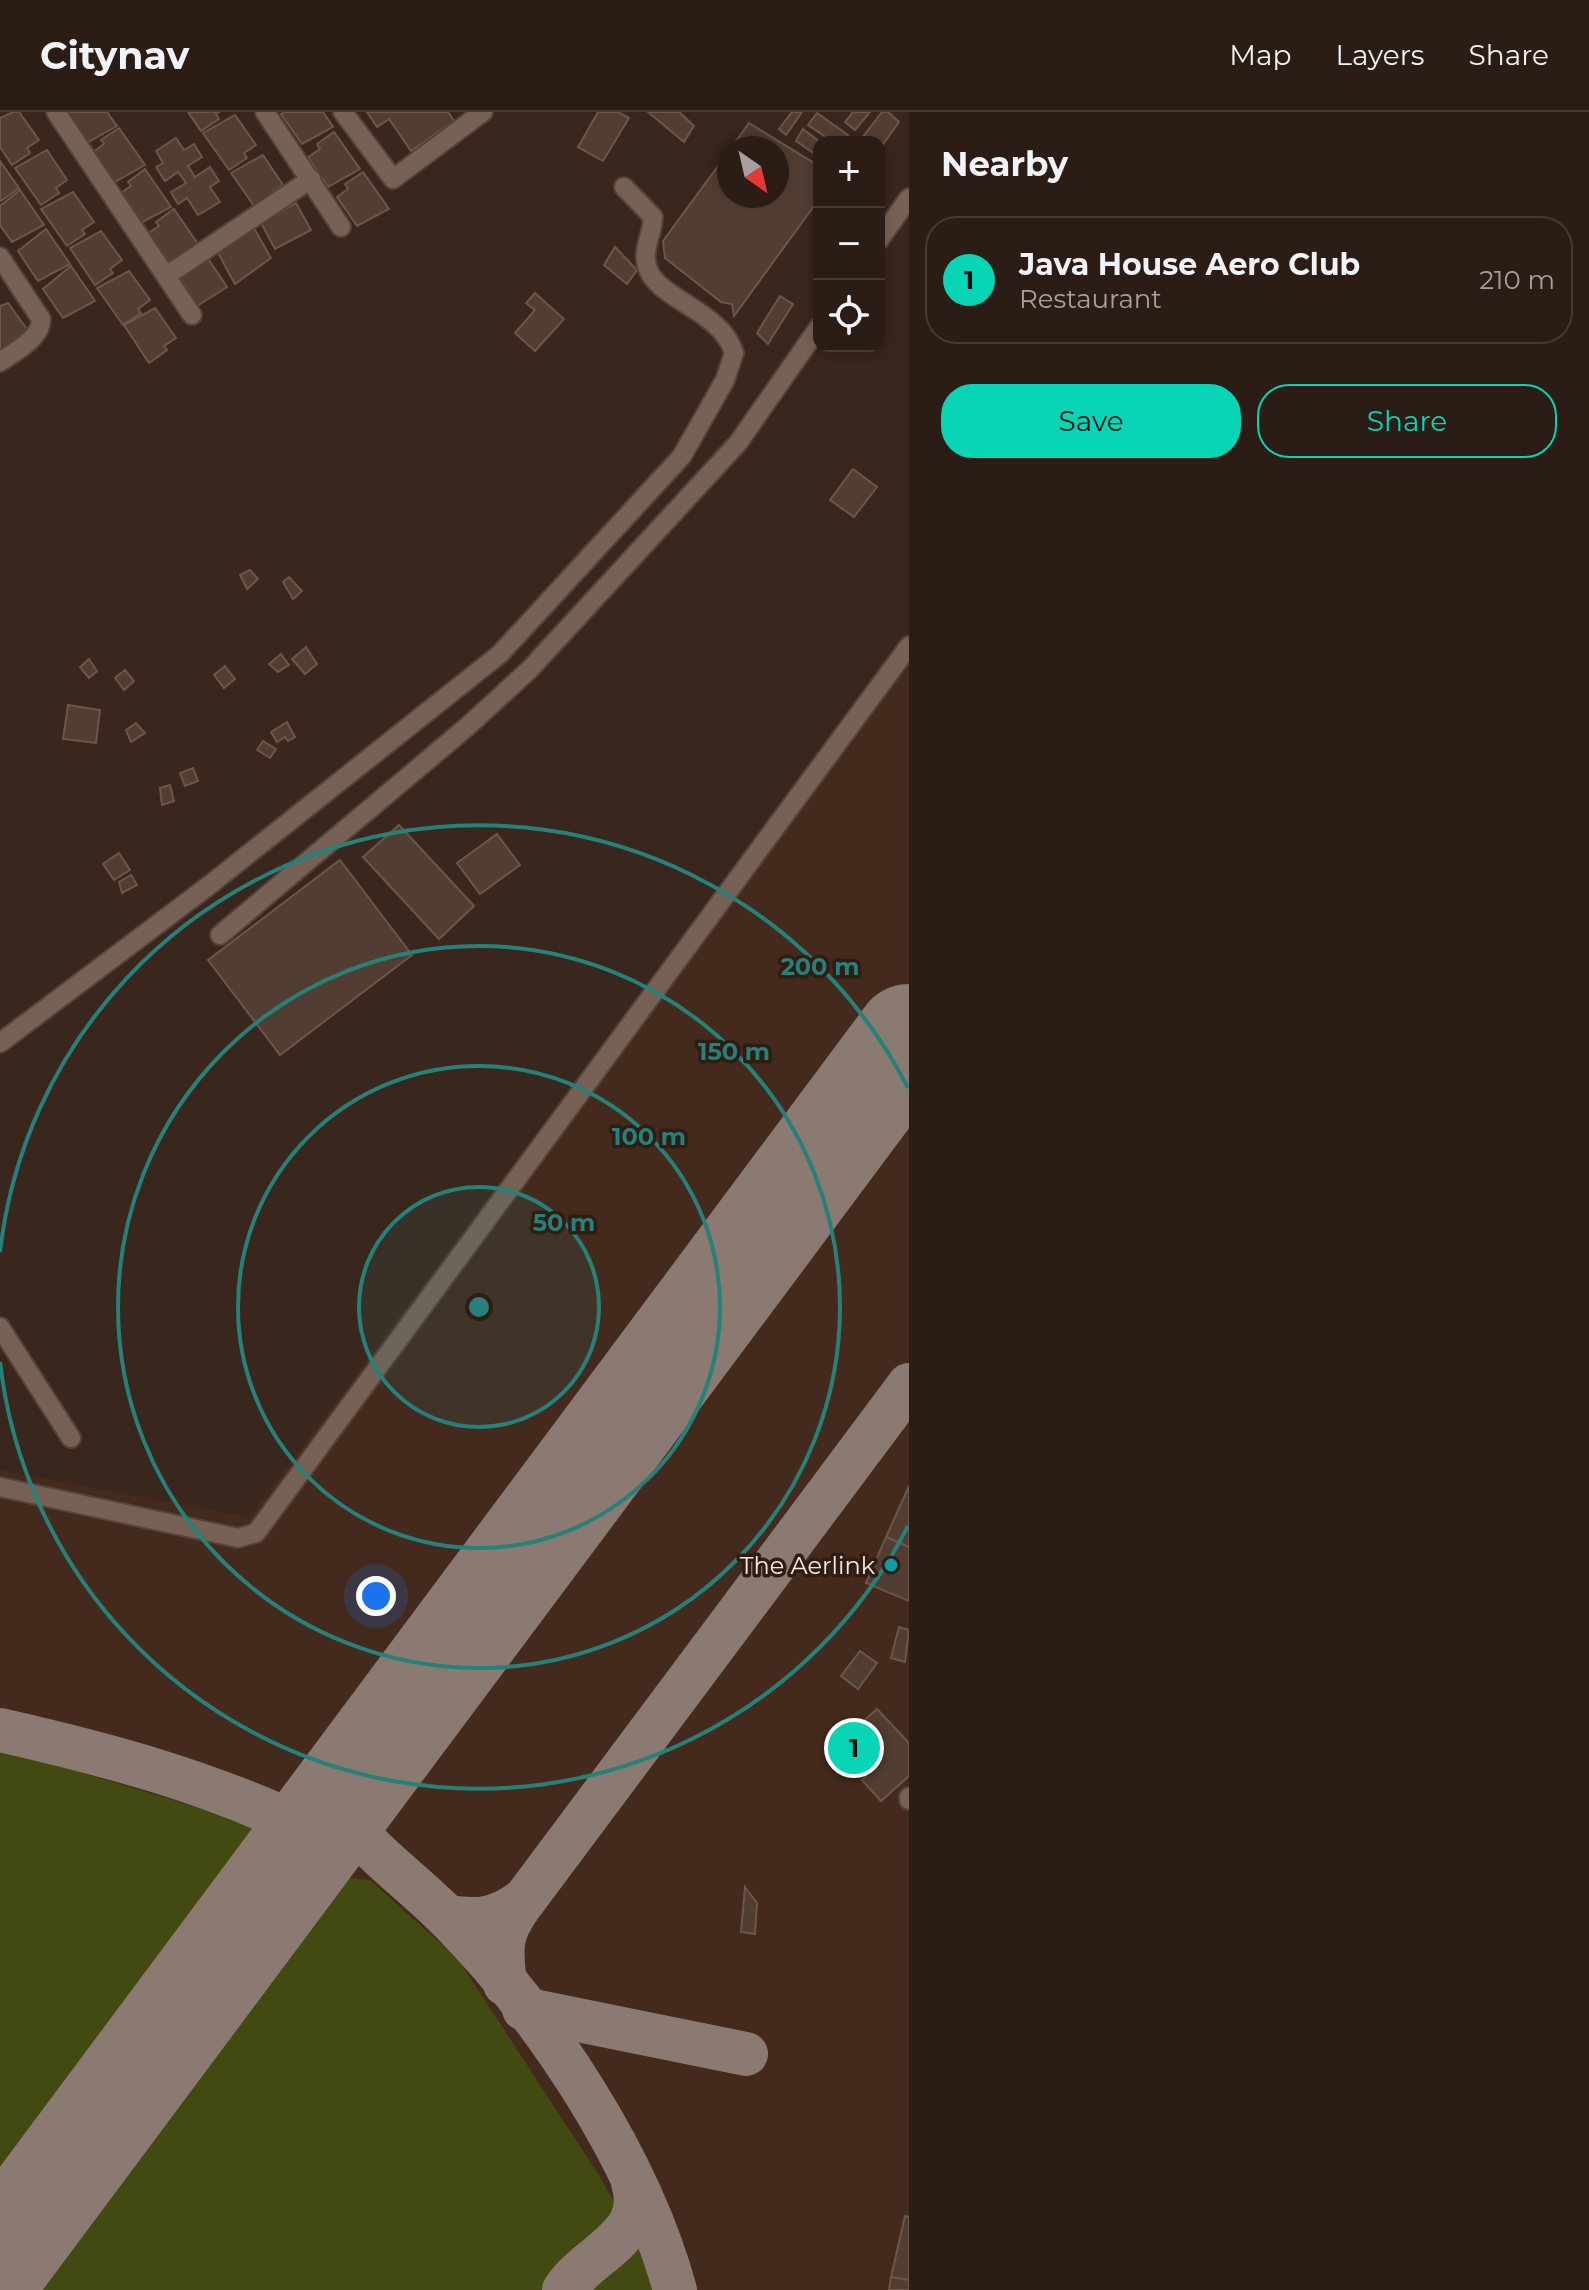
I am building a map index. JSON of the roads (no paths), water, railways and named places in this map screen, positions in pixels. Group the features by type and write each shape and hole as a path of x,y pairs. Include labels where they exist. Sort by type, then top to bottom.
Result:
{"street":[{"path":"56,112 192,315"},
{"path":"265,112 341,227"},
{"path":"343,112 393,179 483,112"},
{"path":"166,276 311,179"},
{"path":"0,1043 207,887 489,664 682,456 725,380 734,353 726,334 659,284 649,272 646,251 653,217 624,187"},
{"path":"885,232 909,198"},
{"path":"0,257 42,325 38,333 0,362"},
{"path":"220,935 468,726 530,669 738,443 813,336"},
{"path":"0,1487 238,1538 256,1533 909,646"},
{"path":"0,1327 71,1438"}],"place":[{"name":"The Aerlink","path":"891,1565"},
{"name":"Java House Aero Club","path":"854,1748"}]}
